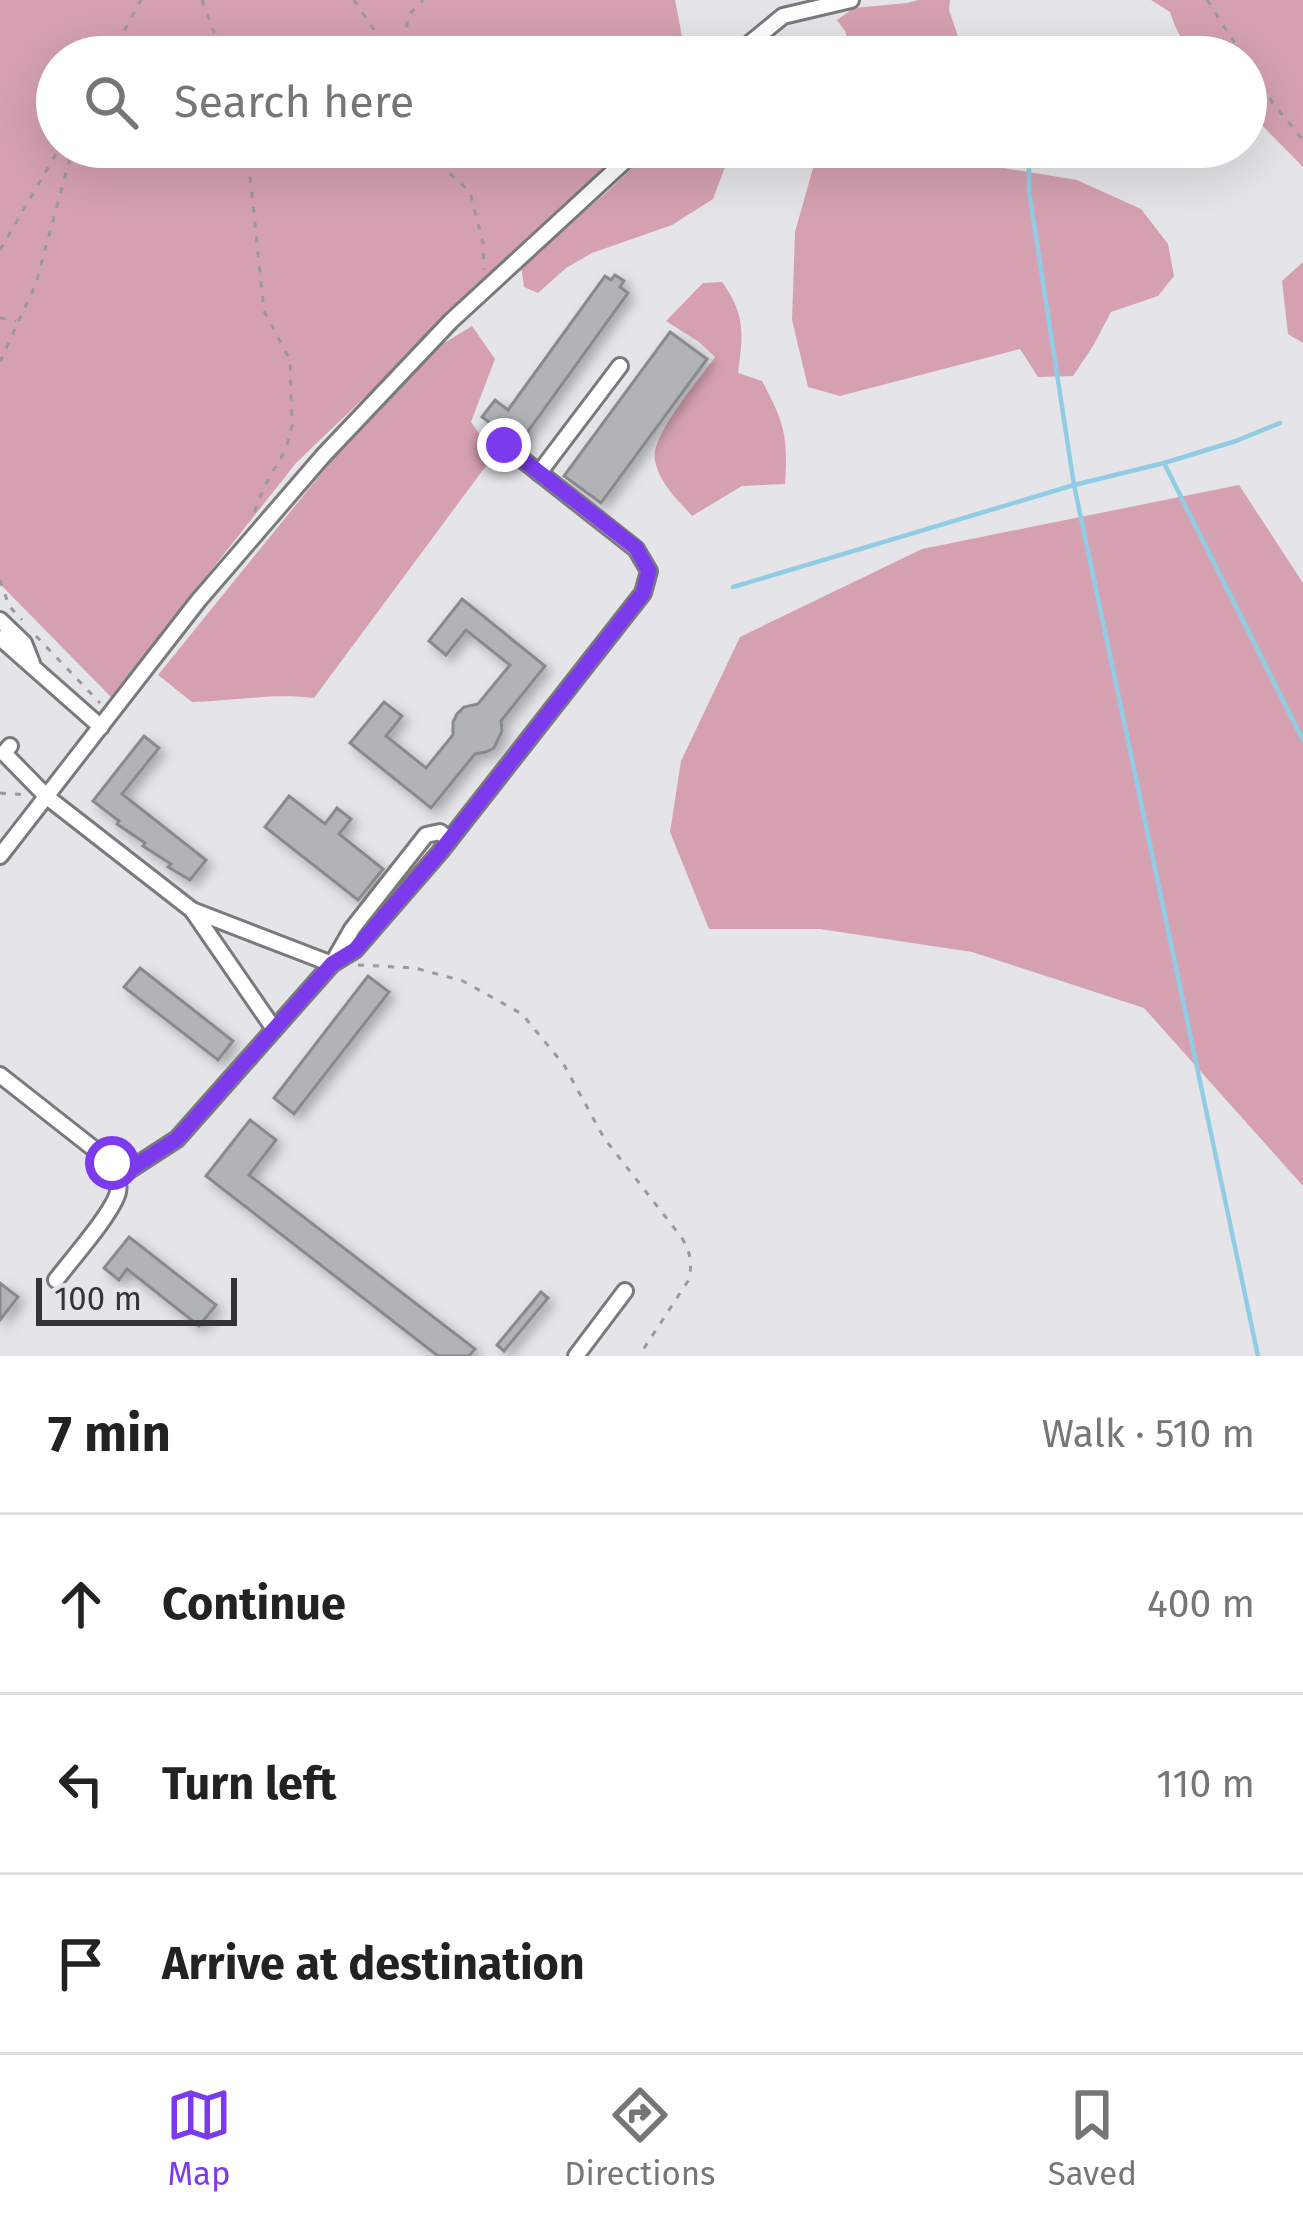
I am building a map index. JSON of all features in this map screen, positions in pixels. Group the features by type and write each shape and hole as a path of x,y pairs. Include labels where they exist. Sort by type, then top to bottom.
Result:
{"street":[{"path":"759,36 783,16 851,0"},
{"path":"0,856 198,601 323,456 451,321 617,168"},
{"path":"539,473 620,366"},
{"path":"117,1178 177,1139 332,964 352,929 426,835 440,832 449,840 643,593 649,571 636,548 504,445"},
{"path":"0,620 24,644 34,668"},
{"path":"0,638 106,720"},
{"path":"10,746 4,753 47,797 192,910 332,964"},
{"path":"192,910 274,1029"},
{"path":"0,1075 112,1163 117,1178 119,1190 108,1210 56,1280"},
{"path":"576,1356 625,1291"}],"path":[{"path":"121,36 141,0"},
{"path":"202,0 215,36"},
{"path":"354,0 378,36"},
{"path":"406,36 408,16 423,0"},
{"path":"1208,0 1231,36"},
{"path":"1267,93 1303,140"},
{"path":"0,250 47,168"},
{"path":"0,362 36,283 68,168"},
{"path":"250,168 264,311 290,360 292,426 286,449 254,512 258,531"},
{"path":"445,168 470,191 483,243 484,290"},
{"path":"0,318 18,321"},
{"path":"0,580 9,606 106,720"},
{"path":"0,793 47,797"},
{"path":"332,964 415,968 463,981 522,1014 564,1065 604,1138 690,1253 688,1281 639,1356"}],"shaded area":[{"path":"0,0 675,0 682,36 36,36 36,168 604,168 296,463 111,697 0,584"},
{"path":"950,0 958,36 846,36 837,20 854,8"},
{"path":"1151,0 1303,0 1303,167 1267,130 1267,36 1180,36 1170,12"},
{"path":"632,168 725,168 713,199 672,225 592,253 538,293 524,287 521,265"},
{"path":"813,168 1003,168 1077,180 1141,209 1168,244 1174,276 1158,296 1111,312 1073,376 1038,377 1020,349 840,396 808,387 792,320 795,232"},
{"path":"1303,262 1303,343 1288,334 1282,281"},
{"path":"722,282 741,326 738,373 762,381 780,420 785,484 742,486 692,516 661,477 655,451 667,423 715,357 666,321 703,283"},
{"path":"472,326 495,359 471,422 494,455 314,698 192,702 158,675 372,411 428,353"},
{"path":"1239,485 1303,583 1303,1186 1144,1008 972,952 820,929 709,929 670,832 681,761 740,637 922,549"}],"building":[{"path":"615,275 624,281 620,287 628,293 519,444 482,417 495,400 508,410 605,276 611,280"},
{"path":"670,332 707,359 601,503 564,476"},
{"path":"462,599 545,666 501,721 494,748 475,754 431,808 350,743 384,702 402,716 386,736 426,768 453,735 457,714 478,704 510,665 466,630 446,655 429,641"},
{"path":"144,736 159,748 122,794 206,860 190,880 168,867 171,864 93,801"},
{"path":"289,796 325,824 337,808 351,819 339,834 383,869 358,900 265,827"},
{"path":"140,968 233,1041 218,1060 124,987"},
{"path":"368,976 389,992 294,1114 274,1098"},
{"path":"250,1120 276,1140 249,1175 475,1349 469,1356 438,1356 206,1176"},
{"path":"129,1237 216,1305 199,1326 127,1269 119,1280 104,1268"},
{"path":"0,1283 18,1297 0,1320"},
{"path":"541,1292 548,1298 504,1351 497,1345"}],"waterway":[{"path":"1029,168 1074,485 1258,1356"},
{"path":"733,587 1074,485 1164,463 1280,423"},
{"path":"1164,463 1303,740"}],"route":[{"path":"112,1163 117,1178 177,1139 332,964 355,950 440,852 643,593 649,571 636,548 504,445"}]}
